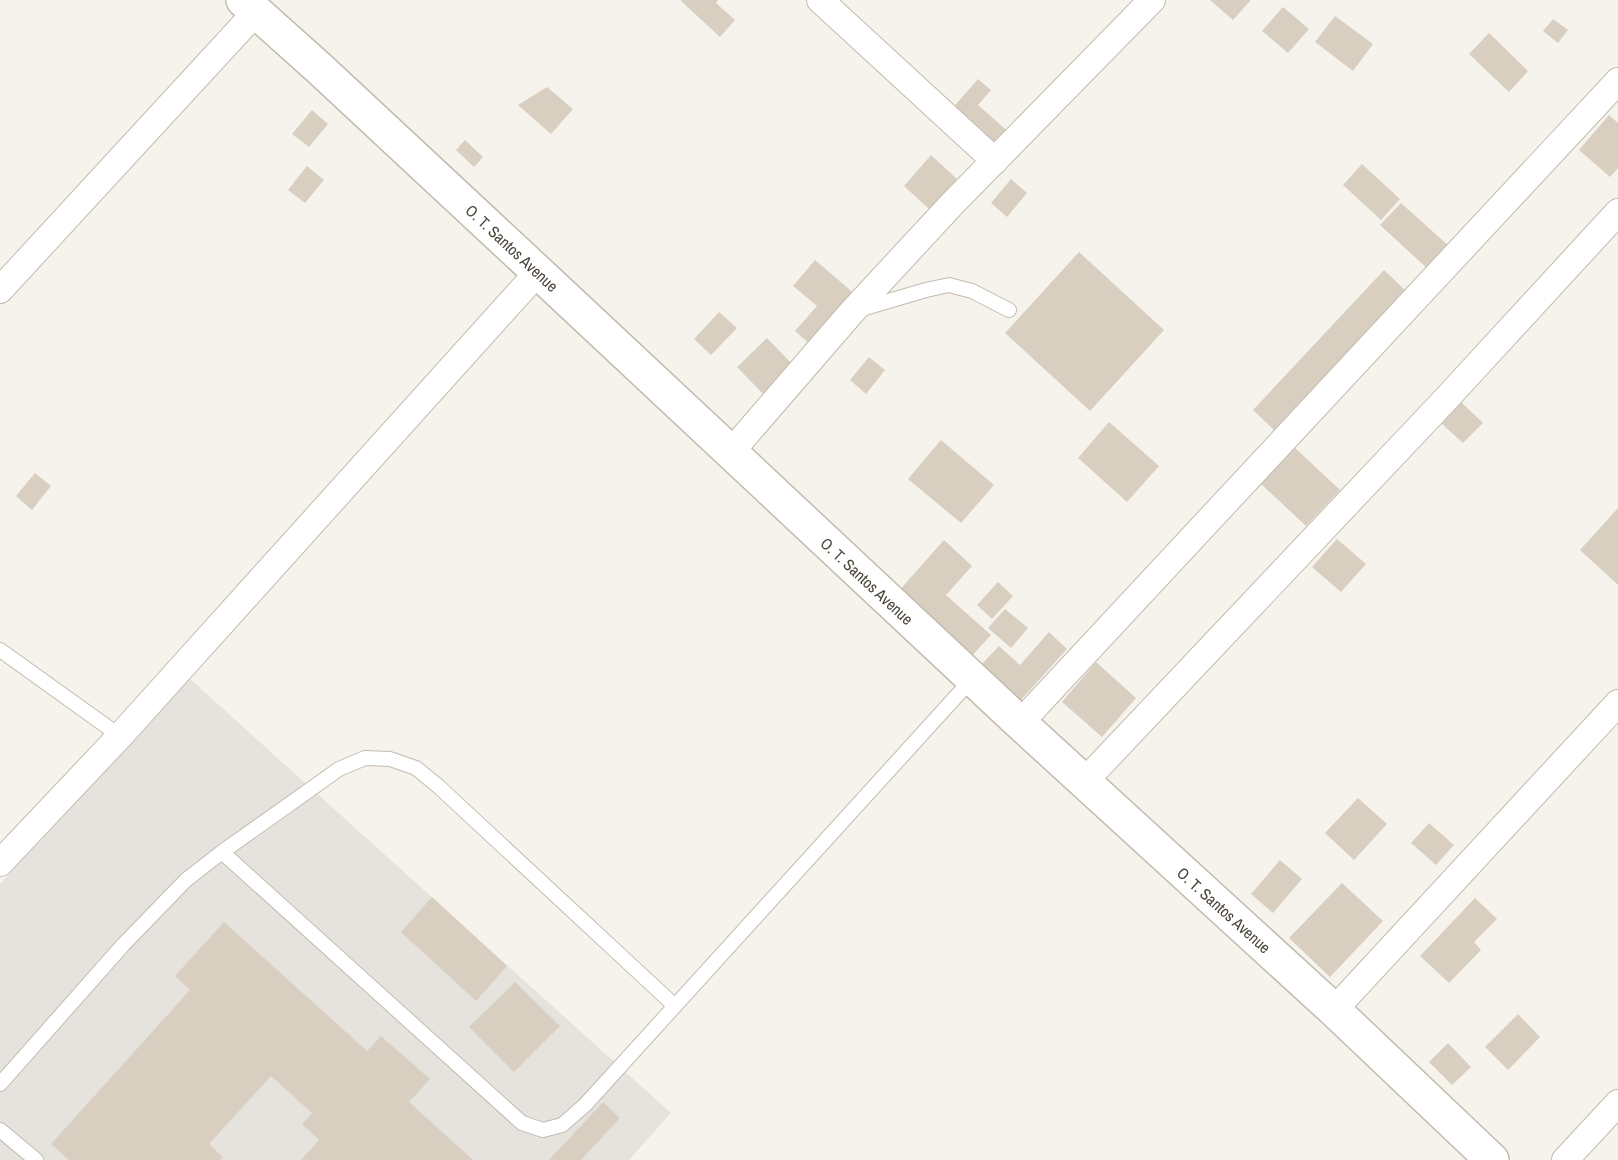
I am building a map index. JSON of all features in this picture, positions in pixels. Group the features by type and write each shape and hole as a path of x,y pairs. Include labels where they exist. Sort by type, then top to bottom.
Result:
{"street":[{"path":"820,0 995,161"},
{"path":"730,453 851,313 952,204 1152,0"},
{"path":"0,290 249,6"},
{"name":"O. T. Santos Avenue","path":"249,6 320,69 972,679 1334,1010 1492,1160"},
{"path":"1020,723 1618,81"},
{"path":"1084,782 1446,399 1618,212"},
{"path":"0,863 120,736 538,272"},
{"path":"1334,1010 1618,702"},
{"path":"1565,1160 1618,1103"}],"lane":[{"path":"851,313 949,285 972,291 1009,310"},
{"path":"0,650 120,736"},
{"path":"222,852 522,1123 543,1130 562,1125 585,1105 972,679"},
{"path":"0,1084 123,945 186,880 339,769 364,758 390,759 416,768 675,1006"},
{"path":"0,1130 36,1160"}],"shaded area":[{"path":"189,678 671,1113 629,1160 0,1160 0,884"}],"building":[{"path":"682,0 718,0 716,3 735,20 720,37"},
{"path":"1210,0 1251,0 1233,20"},
{"path":"1283,7 1309,29 1288,53 1262,31"},
{"path":"1335,16 1373,44 1353,71 1315,42"},
{"path":"1553,19 1568,30 1558,43 1543,31"},
{"path":"1489,33 1528,71 1509,92 1469,54"},
{"path":"978,79 991,90 978,105 1011,134 996,151 950,111"},
{"path":"547,87 573,109 551,134 518,105"},
{"path":"312,110 328,124 309,147 292,134"},
{"path":"1609,115 1618,123 1618,168 1610,177 1579,150"},
{"path":"465,140 483,157 474,167 456,150"},
{"path":"931,155 957,179 929,209 904,186"},
{"path":"1362,164 1400,199 1381,220 1343,185"},
{"path":"307,166 324,180 305,203 288,190"},
{"path":"1011,179 1027,193 1007,217 991,203"},
{"path":"1401,203 1450,247 1429,270 1380,225"},
{"path":"1079,252 1164,330 1090,411 1005,333"},
{"path":"815,260 856,295 812,346 795,331 817,306 793,286"},
{"path":"1384,270 1405,290 1274,430 1253,410"},
{"path":"719,312 737,328 711,355 694,339"},
{"path":"767,338 795,367 765,396 737,367"},
{"path":"869,357 885,370 866,394 850,380"},
{"path":"1461,402 1483,423 1463,443 1441,423"},
{"path":"1109,422 1159,466 1127,502 1078,458"},
{"path":"941,440 994,485 961,523 908,479"},
{"path":"1294,447 1340,490 1306,526 1260,483"},
{"path":"35,473 51,486 32,510 16,496"},
{"path":"1618,508 1618,585 1580,550"},
{"path":"1337,539 1366,564 1341,592 1312,567"},
{"path":"944,540 972,566 946,595 991,635 969,659 896,594"},
{"path":"998,582 1013,596 992,619 977,605"},
{"path":"1005,609 1028,628 1011,648 988,628"},
{"path":"1049,632 1067,649 1020,701 981,665 999,646 1020,665"},
{"path":"1096,662 1136,698 1102,737 1062,702"},
{"path":"1358,798 1387,824 1354,860 1325,833"},
{"path":"1429,823 1454,845 1436,865 1411,843"},
{"path":"1280,860 1302,879 1273,913 1251,894"},
{"path":"1342,883 1383,921 1330,977 1289,938"},
{"path":"432,897 507,966 476,1001 401,932"},
{"path":"1475,898 1497,919 1474,942 1481,950 1449,983 1420,956"},
{"path":"224,922 367,1051 381,1036 430,1079 409,1102 473,1160 301,1160 319,1140 302,1124 312,1113 271,1076 209,1144 223,1157 220,1160 69,1160 51,1144 190,990 175,976"},
{"path":"515,982 560,1026 514,1072 469,1027"},
{"path":"1518,1014 1540,1037 1508,1070 1485,1047"},
{"path":"1448,1043 1471,1067 1452,1085 1429,1062"},
{"path":"603,1102 620,1118 581,1160 549,1160"}]}
